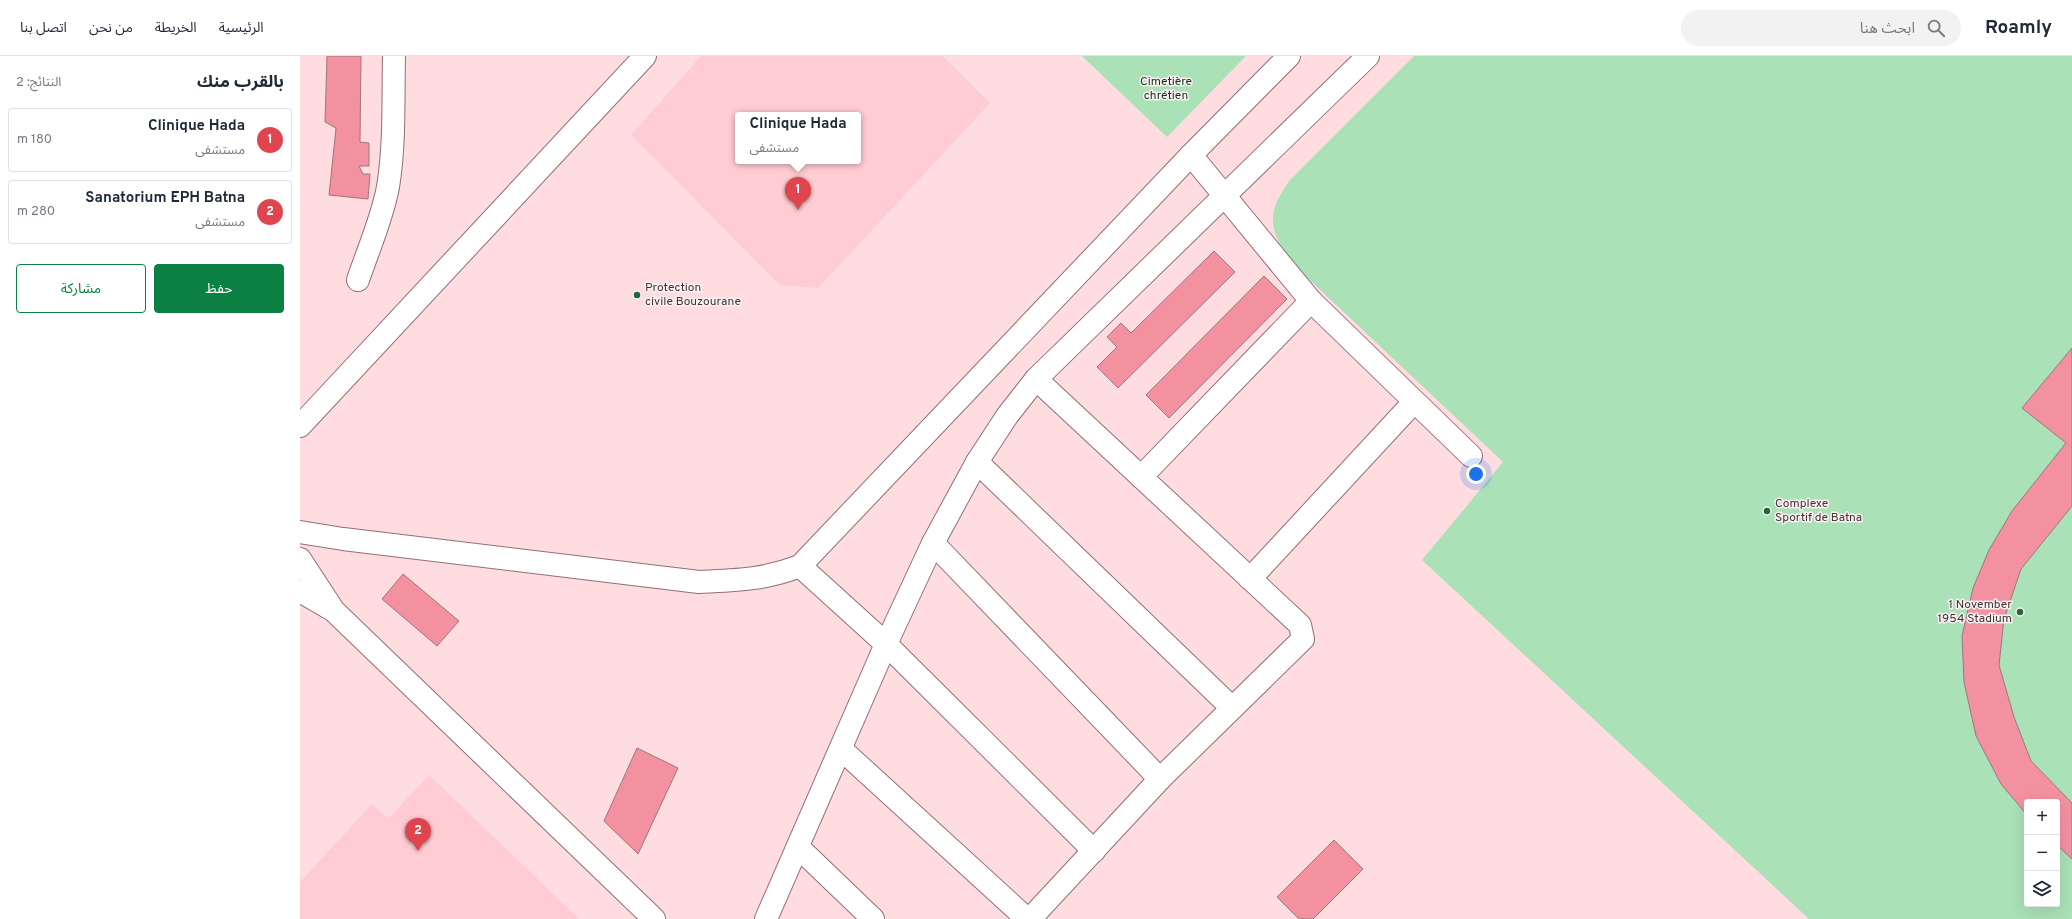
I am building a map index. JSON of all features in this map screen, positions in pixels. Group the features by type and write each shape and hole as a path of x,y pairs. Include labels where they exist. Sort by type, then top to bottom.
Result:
{"street":[{"path":"358,280 388,188 392,150 394,56"},
{"path":"300,426 645,56"},
{"path":"300,532 343,539 699,582 749,580 777,575 800,566 1191,155 1289,56"},
{"path":"766,919 886,644 933,543 977,462 1007,416 1036,379 1225,197 1368,56"},
{"path":"1191,155 1311,301 1414,402 1472,456"},
{"path":"1141,477 1311,301"},
{"path":"841,749 1029,919 1094,851 1160,778 1231,707 1303,639 1300,624 1250,580 1036,379"},
{"path":"1250,580 1414,402"},
{"path":"977,462 1231,707"},
{"path":"933,543 1160,778"},
{"path":"300,559 334,611 654,919"},
{"path":"800,566 886,644 1094,851"},
{"path":"300,591 334,611"},
{"path":"798,847 873,919"}],"shaded area":[{"path":"701,56 942,56 990,103 818,288 780,285 631,135"},
{"path":"429,775 579,919 300,919 300,882 372,804 388,819"}],"green space":[{"name":"Cimetière chrétien","path":"1082,56 1246,56 1167,137"},
{"name":"Complexe Sportif de Batna","path":"1414,56 2072,56 2072,919 1809,919 1422,560 1503,462 1298,269 1282,248 1275,233 1273,216 1279,197 1289,181"}],"building":[{"path":"327,56 361,56 360,142 369,143 369,166 359,166 363,174 370,174 368,199 329,195 336,128 325,122"},
{"path":"1214,251 1235,272 1118,388 1097,367 1117,347 1107,337 1121,323 1131,333"},
{"path":"1264,276 1287,299 1169,418 1146,395"},
{"path":"2072,348 2072,506 2021,569 2004,619 1999,665 2014,717 2031,761 2072,803 2072,859 2060,848 2060,799 2024,799 2024,811 2001,784 1976,736 1964,682 1962,636 1973,588 1989,550 2012,511 2066,443 2022,408"},
{"path":"403,574 459,621 437,646 382,599"},
{"path":"637,748 678,768 638,854 604,821"},
{"path":"1334,840 1363,869 1313,919 1299,919 1277,897"}],"place":[{"name":"Clinique Hada","path":"798,210"},
{"name":"Protection civile Bouzourane","path":"637,295"},
{"name":"Complexe Sportif de Batna","path":"1767,511"},
{"name":"1 November 1954 Stadium","path":"2020,612"},
{"name":"Sanatorium EPH Batna","path":"418,851"}]}
